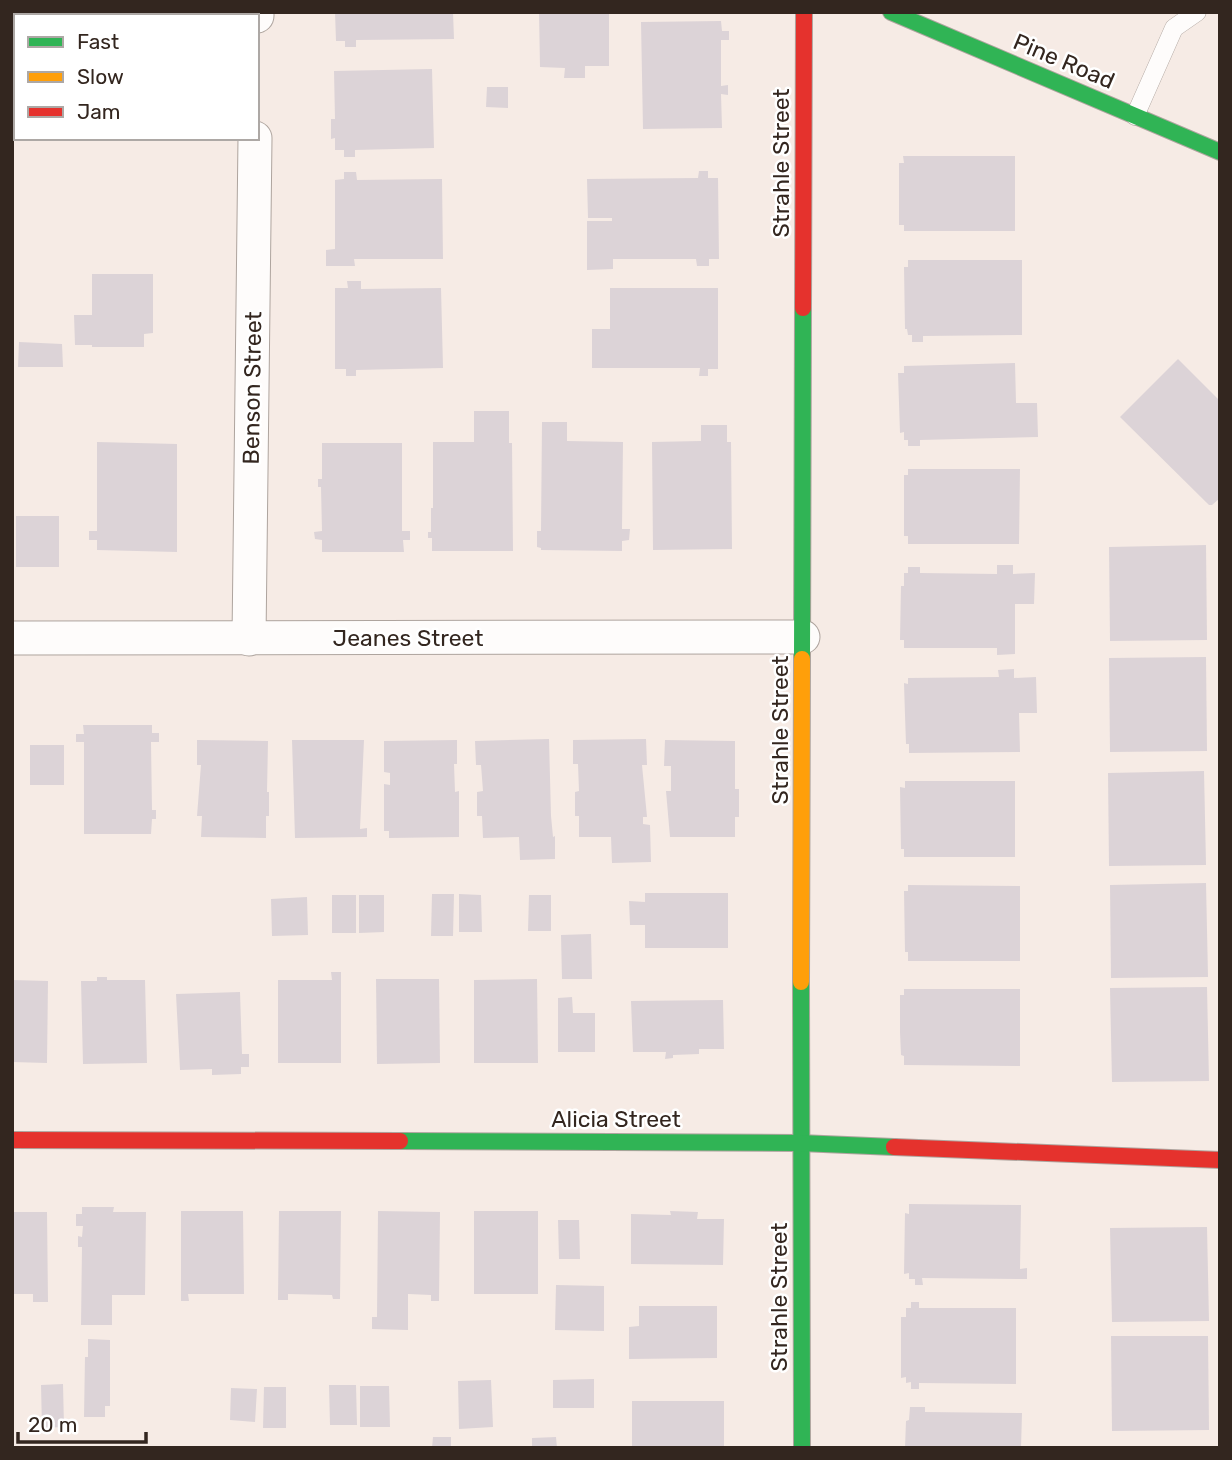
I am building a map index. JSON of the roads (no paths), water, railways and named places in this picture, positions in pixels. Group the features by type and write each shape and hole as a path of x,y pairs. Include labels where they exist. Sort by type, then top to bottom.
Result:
{"street":[{"name":"Strahle Street","path":"802,1448 800,1143 804,12"},
{"name":"Pine Road","path":"891,12 1220,152"},
{"name":"Benson Street","path":"250,639 255,140"},
{"name":"Jeanes Street","path":"12,638 803,636"},
{"name":"Alicia Street","path":"12,1140 800,1143 1220,1160"}],"lane":[{"path":"1135,116 1174,28 1196,12"}]}
